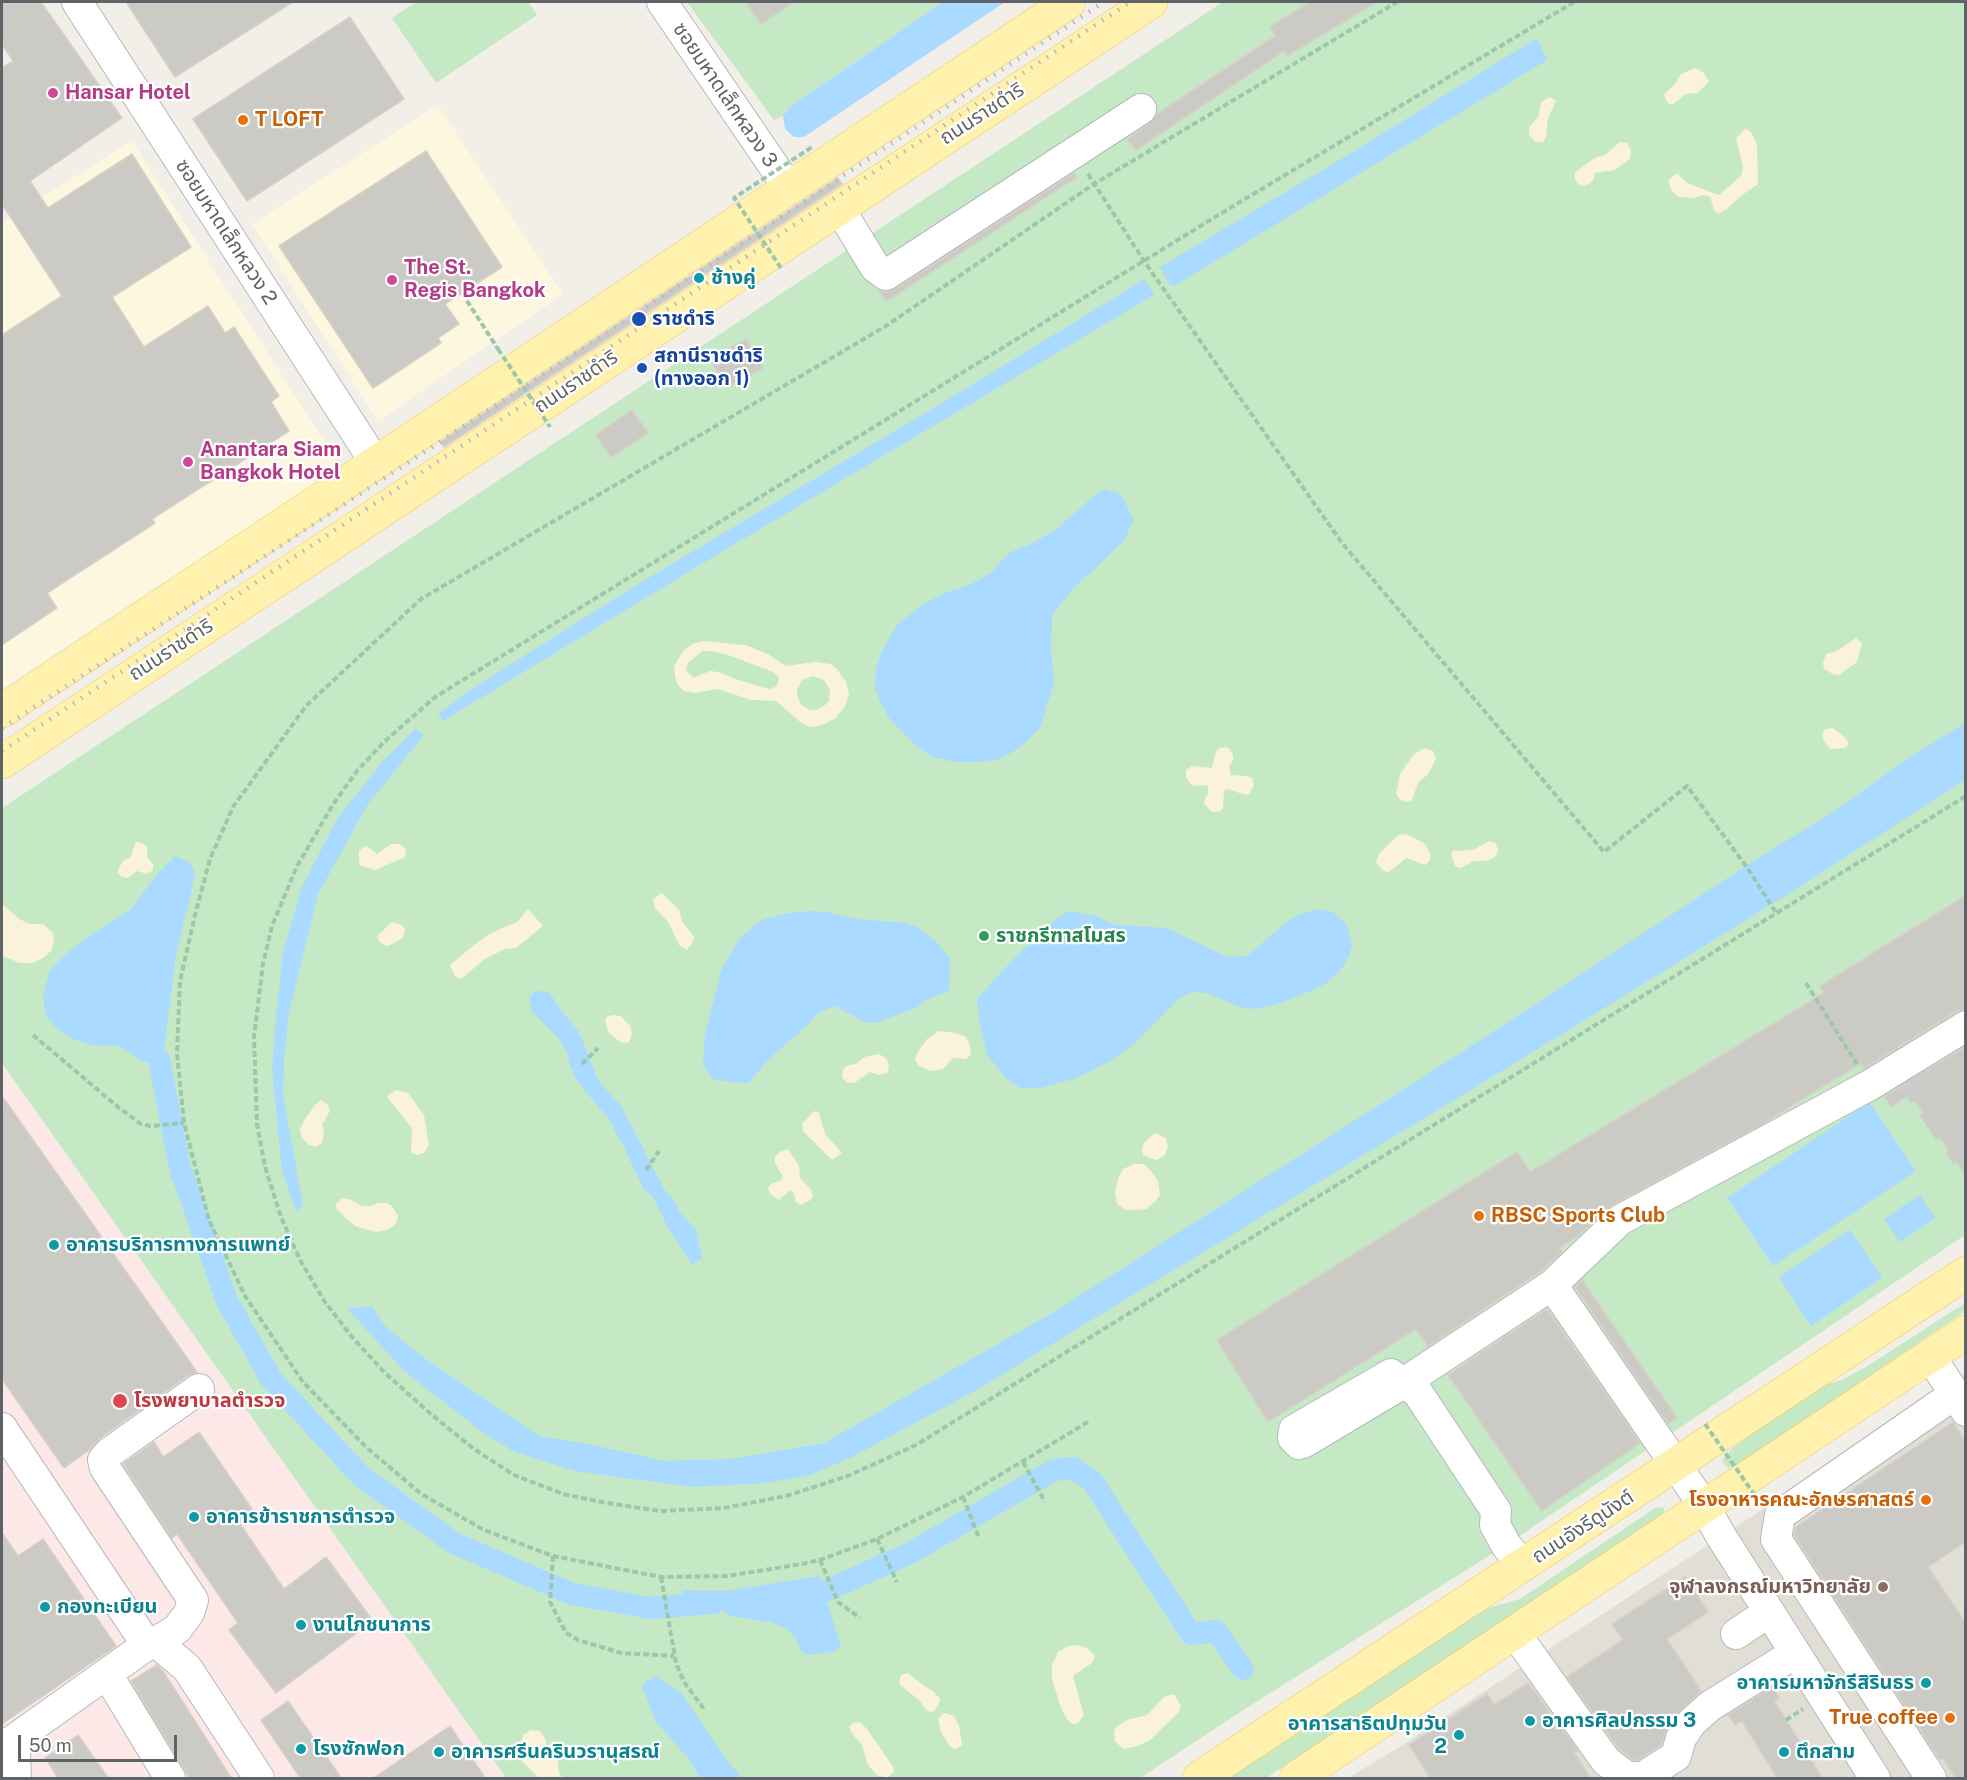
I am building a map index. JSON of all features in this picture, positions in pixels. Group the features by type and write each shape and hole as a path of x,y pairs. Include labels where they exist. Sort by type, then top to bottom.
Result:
{"main road":[{"path":"2,711 1069,2"},
{"name":"ถนนราชดำริ","path":"2,762 1151,2"},
{"path":"375,462 399,499"},
{"name":"ถนนอังรีดูนังต์","path":"1199,1779 1965,1273"},
{"path":"1296,1779 1965,1332"}],"street":[{"name":"ซอยมหาดเล็กหลวง 2","path":"77,2 139,114 375,462"},
{"name":"ซอยมหาดเล็กหลวง 3","path":"662,2 788,188"},
{"path":"838,208 875,267 886,275 1141,109"},
{"path":"1523,1566 1506,1545 1495,1525 1481,1520 1401,1400 1402,1384 1552,1285 1620,1220 1905,1067 1965,1026"},
{"path":"1552,1285 1704,1506 1875,1779"},
{"path":"1930,1356 1960,1403 1780,1515 1776,1539 1931,1779"},
{"path":"2,1748 107,1674 177,1629 189,1613 193,1600 105,1468 103,1460 118,1446 199,1389"},
{"path":"2,1428 152,1644 187,1668 259,1779"},
{"path":"1736,1634 1769,1612"},
{"path":"1515,1633 1606,1761 1627,1777 1642,1777 1676,1756 1681,1738 1692,1722 1710,1706 1795,1653"},
{"path":"107,1674 170,1779"},
{"path":"2,1748 15,1754 16,1779"}],"path":[{"path":"1088,1422 963,1497 877,1539 820,1560 727,1576 662,1576 553,1556 484,1530 420,1493 366,1447 303,1382 245,1296 209,1220 184,1124 177,1053 180,981 210,859 232,807 306,706 421,599 886,326 1094,184 1397,2"},
{"path":"1574,2 1230,207 434,698 384,742 357,771 334,803 297,866 272,926 262,964 254,1037 257,1124 266,1167 281,1217 300,1260 325,1302 352,1337 385,1373 474,1449 514,1475 563,1494 660,1510 724,1508 786,1496 848,1476 916,1445 1965,796"},
{"path":"781,268 734,198 812,147"},
{"path":"1076,152 1144,261 1342,543 1604,852 1687,786 1746,866 1777,914"},
{"path":"462,293 550,427"},
{"path":"1806,983 1870,1085"},
{"path":"33,1035 141,1124 150,1126 184,1124"},
{"path":"582,1064 598,1048"},
{"path":"646,1170 659,1151"},
{"path":"1705,1424 1754,1494"},
{"path":"1023,1462 1045,1502"},
{"path":"963,1497 979,1538"},
{"path":"877,1539 897,1581"},
{"path":"553,1556 550,1602 566,1633 578,1640 621,1653 674,1656"},
{"path":"820,1560 838,1602 860,1618"},
{"path":"662,1576 674,1656 684,1682 704,1709"}],"shaded area":[{"path":"438,105 563,294 378,421 252,224"},
{"path":"132,141 340,466 2,689 2,223"},
{"name":"โรงพยาบาลตำรวจ","path":"2,1065 506,1778 28,1778 2,1736"},
{"path":"1965,1373 1965,1778 1348,1778 1754,1515"}],"green space":[{"path":"416,2 528,2 537,15 436,83 392,18"},
{"path":"687,2 943,2 791,106 783,116 774,120"},
{"name":"ราชกรีฑาสโมสร","path":"1223,2 1965,2 1965,1235 1506,1545 1248,1707 1140,1778 506,1778 2,1063 2,808"},
{"path":"1965,1303 1965,1311 1734,1468 1727,1467 1722,1460 1734,1447 1821,1386 1842,1380 1866,1367"},
{"path":"1663,1507 1665,1514 1266,1778 1227,1778 1478,1611 1520,1599 1655,1508"}],"sand":[{"path":"1695,68 1704,73 1709,82 1697,93 1686,94 1672,105 1667,102 1664,94 1675,84 1681,74"},
{"path":"1550,97 1556,101 1548,118 1546,137 1543,142 1536,142 1529,135 1529,127 1538,117 1541,102"},
{"path":"1746,128 1751,132 1757,144 1758,184 1718,214 1714,210 1710,197 1703,195 1693,198 1679,197 1671,190 1668,180 1677,173 1687,183 1719,195 1741,176 1743,167 1736,138"},
{"path":"1620,142 1627,143 1631,150 1630,159 1615,170 1595,173 1594,179 1584,186 1578,184 1575,172 1595,158 1605,155"},
{"path":"1856,638 1862,643 1857,662 1839,675 1824,669 1826,654 1835,652"},
{"path":"703,641 745,645 768,654 786,666 815,662 831,664 846,682 849,694 845,706 836,718 814,727 806,726 776,701 751,700 718,689 696,693 684,691 678,685 674,666 684,650 692,644","holes":["702,651 728,655 771,671 779,679 777,686 770,689 710,671 693,678 686,670 688,663","813,676 824,680 830,690 829,701 816,710 810,710 801,705 797,695 802,680"]},
{"path":"1833,728 1846,738 1849,744 1845,748 1831,749 1825,743 1822,735 1825,729"},
{"path":"1225,747 1229,748 1233,755 1229,767 1231,775 1252,778 1254,785 1250,793 1246,795 1224,790 1223,808 1212,812 1204,804 1208,786 1190,784 1186,777 1186,770 1192,766 1212,768 1216,751"},
{"path":"1425,748 1433,751 1436,758 1432,767 1418,783 1412,800 1407,802 1400,800 1396,794 1400,774 1414,754"},
{"path":"1406,834 1424,843 1430,853 1430,860 1425,865 1406,858 1389,872 1383,871 1376,862 1379,854 1398,835"},
{"path":"1489,841 1495,843 1498,849 1494,858 1474,861 1461,868 1455,866 1451,854 1453,851 1473,850"},
{"path":"136,842 147,847 147,857 153,864 153,870 147,874 137,871 128,878 122,877 118,869 124,860 130,858"},
{"path":"391,844 400,844 406,849 405,857 375,870 359,865 359,851 362,848 367,846 377,854"},
{"path":"662,893 679,910 682,921 694,937 687,950 679,945 668,922 655,908 653,899"},
{"path":"2,904 18,918 29,924 43,924 53,933 54,941 51,951 33,963 19,963 2,955"},
{"path":"528,909 543,926 516,948 505,949 485,959 461,979 455,977 450,965 491,933 517,922"},
{"path":"392,922 402,925 405,929 403,938 388,946 384,945 377,936"},
{"path":"614,1015 621,1016 631,1027 632,1034 629,1042 619,1041 608,1032 605,1019"},
{"path":"939,1031 965,1036 969,1042 971,1054 966,1059 953,1058 943,1069 930,1071 919,1066 915,1059 927,1039"},
{"path":"879,1054 887,1059 889,1067 887,1073 879,1075 870,1072 854,1083 846,1082 842,1077 843,1069 848,1065 856,1064 864,1057"},
{"path":"396,1090 408,1093 424,1115 429,1145 424,1153 417,1155 411,1152 412,1128 387,1096"},
{"path":"321,1100 327,1104 330,1111 322,1125 324,1131 322,1143 316,1147 309,1145 302,1138 300,1130 303,1122"},
{"path":"814,1111 819,1113 825,1134 842,1153 832,1160 803,1131 802,1124"},
{"path":"1155,1133 1166,1138 1168,1147 1165,1155 1156,1160 1143,1155 1142,1149 1144,1143"},
{"path":"788,1149 799,1166 800,1178 811,1189 813,1197 801,1205 796,1202 790,1190 779,1200 770,1194 768,1188 771,1184 781,1180 783,1176 775,1164 775,1156"},
{"path":"1134,1164 1144,1164 1151,1171 1158,1181 1160,1195 1146,1209 1126,1210 1117,1204 1115,1192 1123,1169"},
{"path":"342,1198 362,1206 387,1203 392,1206 398,1216 396,1224 387,1230 376,1232 355,1226 337,1210 336,1204"},
{"path":"1077,1645 1087,1648 1095,1656 1092,1663 1073,1676 1084,1715 1078,1723 1072,1724 1061,1708 1052,1679 1052,1665 1058,1652 1069,1646"},
{"path":"908,1673 940,1699 933,1712 927,1711 919,1700 901,1686 899,1682 901,1675"},
{"path":"1174,1694 1181,1706 1179,1712 1150,1740 1138,1746 1123,1749 1115,1741 1116,1727 1127,1720 1147,1715 1165,1696"},
{"path":"944,1713 954,1716 959,1725 962,1745 956,1749 950,1747 941,1732 938,1718"},
{"path":"854,1722 861,1723 867,1729 894,1768 894,1772 888,1777 877,1775 868,1765 862,1745 849,1727"},
{"path":"531,1730 540,1731 545,1738 548,1751 557,1758 559,1773 563,1778 539,1778 523,1762 520,1754 523,1735"}],"water":[{"path":"943,2 1005,2 804,137 794,137 785,129 783,116 791,106"},
{"path":"1537,38 1547,60 1174,286 1169,284 1160,267 1348,155"},
{"path":"1144,279 1154,295 728,548 443,721 438,714 475,687 630,589"},
{"path":"1105,489 1122,495 1133,520 1124,541 1072,590 1052,615 1051,649 1054,683 1040,728 1019,748 1000,759 955,762 932,757 914,744 889,718 875,688 876,669 882,651 898,624 924,604 944,593 967,586 991,573 1009,553 1033,543 1058,528"},
{"path":"1965,723 1965,780 1793,891 1533,1052 978,1389 850,1458 807,1476 765,1483 693,1487 575,1471 513,1451 481,1431 404,1371 347,1308 372,1307 386,1327 424,1358 539,1436 664,1461 733,1459 824,1443 1054,1312 1456,1056 1746,866 1836,810 1910,757"},
{"path":"416,728 424,735 368,804 318,894 289,1013 284,1059 283,1094 303,1206 296,1211 282,1171 272,1069 283,952 302,887 337,819 382,762"},
{"path":"175,856 189,862 195,872 176,954 164,1051 159,1060 144,1062 119,1046 91,1045 73,1039 58,1030 46,1016 43,995 50,970 84,940 130,910 159,872"},
{"path":"1317,909 1333,912 1347,925 1352,945 1341,970 1318,988 1257,1009 1243,1008 1206,993 1192,992 1177,1000 1133,1045 1110,1061 1077,1078 1041,1088 1020,1088 1005,1078 987,1054 977,999 1019,953 1059,917 1069,911 1096,916 1115,925 1166,928 1228,957 1247,956 1288,921"},
{"path":"810,911 856,919 906,923 919,928 937,943 950,959 949,991 924,1001 916,1008 875,1023 865,1022 835,1006 818,1013 767,1061 749,1083 713,1079 703,1065 705,1035 722,968 740,938 761,920 788,913"},
{"path":"536,991 549,992 579,1032 598,1080 622,1107 664,1189 675,1202 678,1210 696,1230 702,1258 692,1265 665,1222 653,1197 644,1190 608,1118 577,1081 567,1052 559,1038 532,1012 529,997"},
{"path":"1870,1102 1916,1171 1773,1266 1727,1198"},
{"path":"1920,1195 1935,1218 1900,1242 1884,1219"},
{"path":"1850,1230 1882,1278 1811,1326 1779,1277"},
{"path":"819,1576 841,1646 834,1652 806,1655 787,1629 770,1622 730,1616 718,1607 684,1609 682,1590 725,1591"},
{"path":"655,1676 681,1693 726,1759 742,1778 700,1778 688,1758 656,1722 642,1685"}],"building":[{"name":"Anantara Siam Bangkok Hotel","path":"2,2 41,2 122,118 30,181 48,208 132,154 191,247 112,297 144,347 208,306 225,333 234,327 279,396 271,402 289,431 152,519 155,523 47,593 57,608 2,645 2,335 62,296 2,204 2,68 13,61 2,44"},
{"path":"126,2 293,2 175,77"},
{"path":"746,2 794,2 761,24"},
{"path":"1310,2 1377,2 1287,56 1284,51 1136,150 1127,139 1150,123 1157,114 1275,36 1270,27"},
{"path":"350,17 404,99 247,201 193,119"},
{"name":"The St. Regis Bangkok","path":"426,151 502,267 445,304 459,324 438,338 441,343 373,388 279,246"},
{"path":"1074,173 1077,177 887,301 878,290 886,292 895,289"},
{"path":"838,178 842,184 444,447 440,442"},
{"path":"746,339 763,368 726,388 710,359"},
{"path":"632,410 648,433 611,457 596,435"},
{"path":"1965,896 1965,1009 1957,1011 1864,1068 1861,1063 1759,1126 1612,1205 1579,1235 1559,1248 1562,1252 1541,1271 1428,1346 1416,1329 1268,1422 1217,1340 1517,1152 1530,1172 1824,993 1820,986"},
{"path":"1965,1047 1965,1174 1910,1094 1892,1107 1884,1097"},
{"name":"อาคารบริการทางการแพทย์","path":"2,1096 197,1372 189,1375 99,1439 89,1450 64,1468 2,1379"},
{"path":"1582,1280 1677,1418 1668,1424 1575,1287"},
{"path":"1547,1309 1640,1443 1542,1511 1448,1375"},
{"name":"จุฬาลงกรณ์มหาวิทยาลัย","path":"1953,1422 1965,1441 1965,1542 1928,1567 1965,1622 1965,1779 1956,1779 1943,1758 1940,1760 1794,1535 1796,1527"},
{"path":"199,1432 254,1512 239,1522 284,1589 326,1557 373,1621 276,1693 229,1630 238,1623 177,1534 172,1538 123,1464 154,1442 163,1457"},
{"name":"กองทะเบียน","path":"2,1533 18,1556 43,1539 116,1646 2,1724"},
{"path":"1685,1577 1708,1612 1667,1639 1701,1691 1678,1712 1667,1729 1661,1745 1638,1760 1633,1760 1619,1749 1567,1677 1623,1640 1612,1624"},
{"path":"157,1665 232,1779 190,1779 131,1681"},
{"path":"1528,1683 1579,1752 1573,1751 1591,1779 1431,1779 1409,1745 1487,1694 1494,1705"},
{"name":"ตึกสาม","path":"1772,1687 1779,1698 1774,1701 1823,1779 1778,1779 1742,1721 1735,1725 1728,1715"},
{"name":"โรงซักฟอก","path":"288,1701 342,1779 301,1779 261,1720"},
{"name":"อาคารศรีนครินวรานุสรณ์","path":"450,1726 486,1779 372,1779"},
{"path":"78,1735 109,1779 59,1779 45,1758"}],"waterway":[{"path":"159,1060 180,1168 227,1301 271,1379 362,1477 454,1543 572,1594 651,1608 714,1603"},
{"path":"795,1596 817,1595 910,1553 1054,1470 1073,1468 1092,1481 1191,1634 1216,1631 1243,1669"}],"tunnel":[{"path":"1906,1070 1966,1156"}],"railway":[{"path":"2,728 640,311 1104,2"},
{"path":"2,751 1130,2"}],"place":[{"name":"Hansar Hotel","path":"53,93"},
{"name":"T LOFT","path":"243,120"},
{"name":"ช้างคู่","path":"699,278"},
{"name":"The St. Regis Bangkok","path":"392,280"},
{"name":"ราชดำริ","path":"639,319"},
{"name":"สถานีราชดำริ (ทางออก 1)","path":"642,368"},
{"name":"Anantara Siam Bangkok Hotel","path":"188,462"},
{"name":"ราชกรีฑาสโมสร","path":"984,936"},
{"name":"RBSC Sports Club","path":"1479,1216"},
{"name":"อาคารบริการทางการแพทย์","path":"54,1245"},
{"name":"โรงพยาบาลตำรวจ","path":"120,1401"},
{"name":"โรงอาหารคณะอักษรศาสตร์","path":"1926,1500"},
{"name":"อาคารข้าราชการตำรวจ","path":"194,1517"},
{"name":"จุฬาลงกรณ์มหาวิทยาลัย","path":"1883,1587"},
{"name":"กองทะเบียน","path":"45,1607"},
{"name":"งานโภชนาการ","path":"301,1625"},
{"name":"อาคารมหาจักรีสิรินธร","path":"1926,1683"},
{"name":"True coffee","path":"1950,1718"},
{"name":"อาคารศิลปกรรม 3","path":"1530,1721"},
{"name":"อาคารสาธิตปทุมวัน 2","path":"1459,1735"},
{"name":"โรงซักฟอก","path":"301,1749"},
{"name":"อาคารศรีนครินวรานุสรณ์","path":"439,1752"},
{"name":"ตึกสาม","path":"1784,1752"}]}
